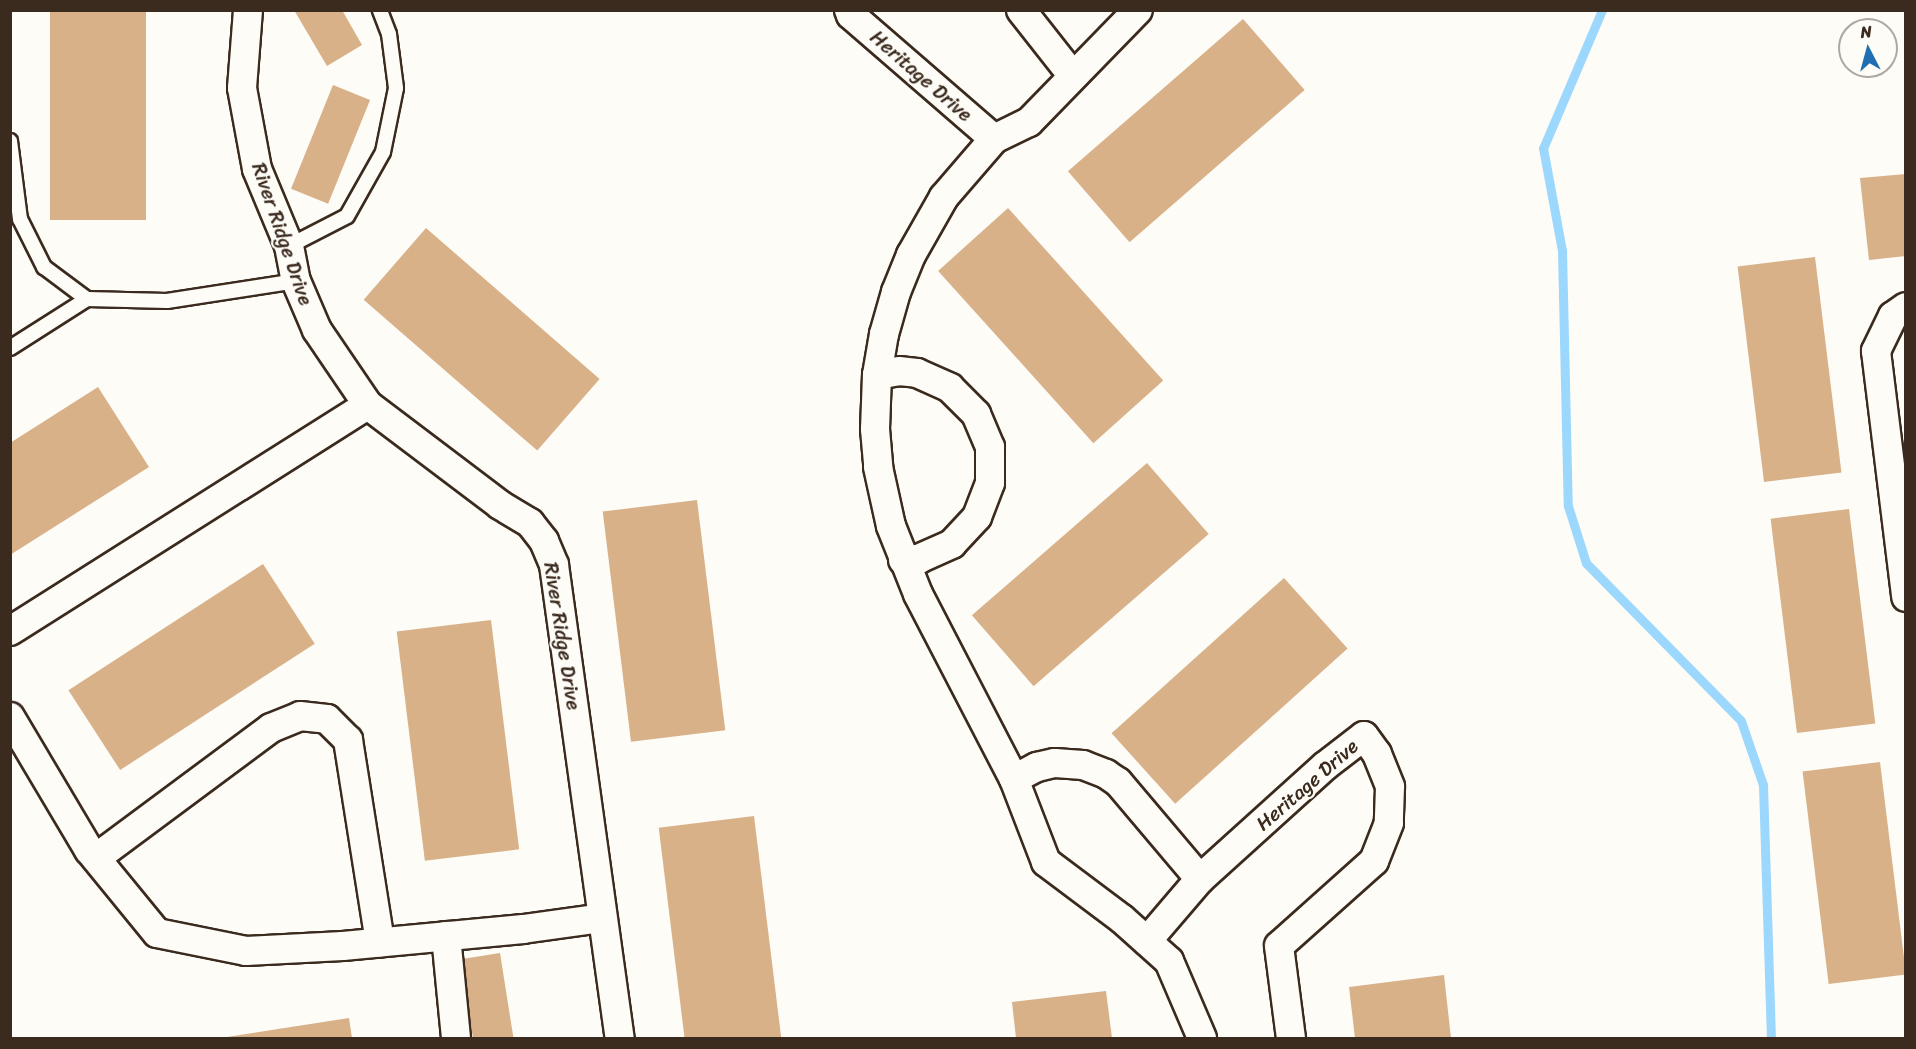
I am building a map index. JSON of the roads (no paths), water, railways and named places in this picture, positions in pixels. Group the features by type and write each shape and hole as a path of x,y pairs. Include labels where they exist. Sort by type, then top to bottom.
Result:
{"street":[{"name":"River Ridge Drive","path":"248,10 242,88 257,169 289,246 296,281 317,330 368,405 500,505 530,523 544,541 554,565 620,1038"},
{"name":"Heritage Drive","path":"849,10 994,139"},
{"path":"1021,10 1073,76"},
{"path":"1138,10 1029,122 994,139 944,197 911,255 890,313 877,375 875,429 878,467 891,526 903,560 1014,779 1046,861 1122,918 1169,961 1202,1038"},
{"path":"1905,307 1893,316 1876,351 1905,597"},
{"path":"877,375 899,371 917,373 950,388 976,414 990,447 990,483 977,517 952,544 919,559 903,560"},
{"path":"10,631 368,405"},
{"path":"96,858 271,728 300,716 327,718 348,740 380,942"},
{"path":"10,717 96,858 157,933 246,951 446,936 602,918"},
{"name":"Heritage Drive","path":"1146,941 1200,879 1325,766 1364,736 1377,753 1390,787 1389,823 1374,861 1278,946 1291,1038"},
{"path":"1014,779 1037,767 1055,763 1083,765 1106,774 1118,782 1200,879"},
{"path":"446,936 456,1038"}],"lane":[{"path":"289,246 347,216 383,152 396,88 389,34 380,10"},
{"path":"10,141 20,219 44,267 87,299"},
{"path":"10,348 87,299 167,301 296,281"}],"waterway":[{"path":"1602,10 1543,148 1562,251 1568,506 1586,563 1741,721 1763,785 1771,1038"}]}
